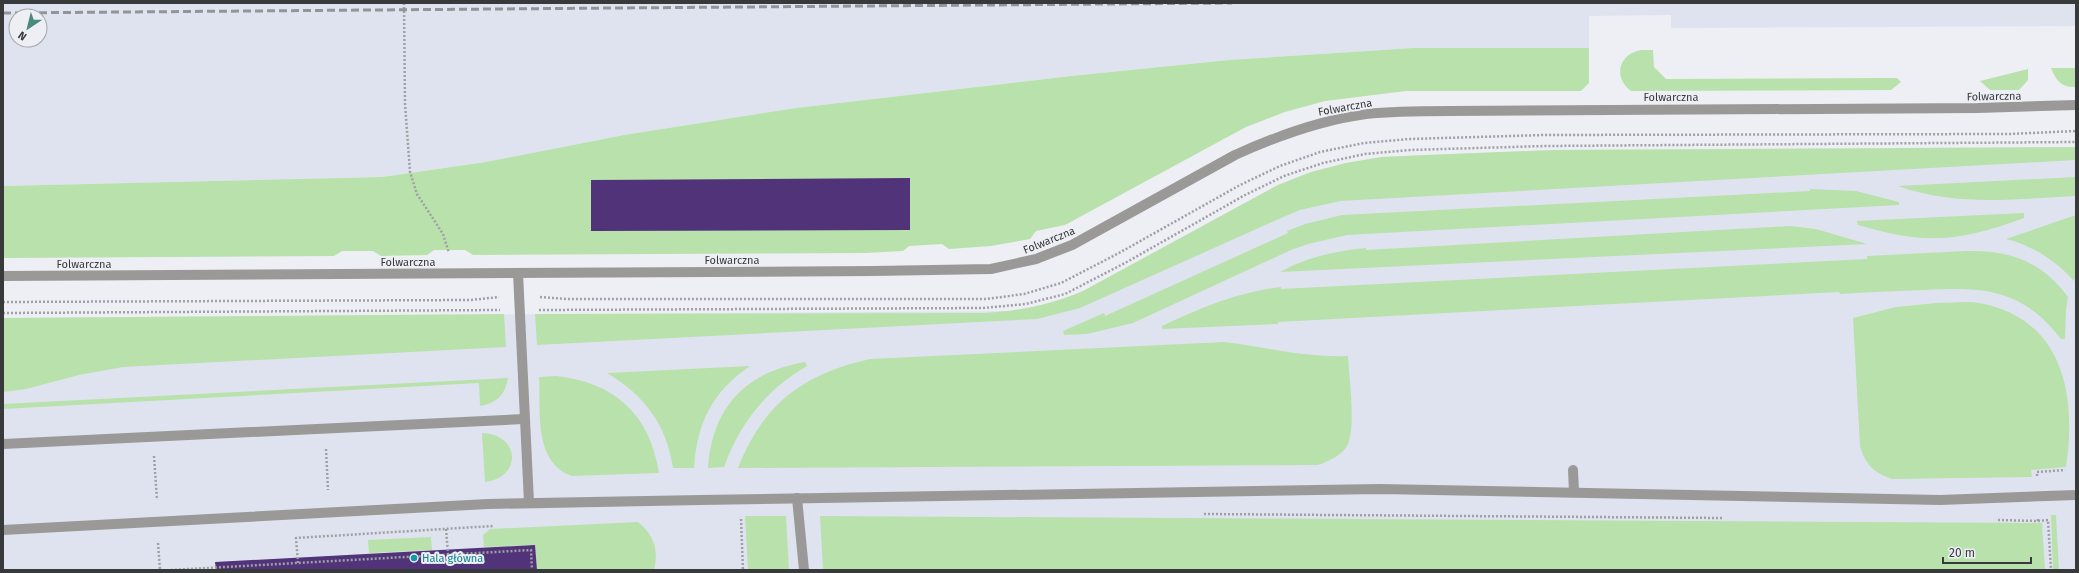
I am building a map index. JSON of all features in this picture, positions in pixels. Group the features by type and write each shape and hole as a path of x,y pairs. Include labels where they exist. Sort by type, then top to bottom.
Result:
{"street":[{"name":"Folwarczna","path":"3,276 873,272 991,269 1020,264 1051,254 1072,245 1235,155 1263,142 1318,124 1365,115 1449,111 1986,108 2076,105"},
{"path":"518,273 529,503"},
{"path":"3,444 524,419"},
{"path":"1574,470 1574,492"},
{"path":"3,530 529,503 797,498 1380,489 1940,500 2076,495"},
{"path":"797,498 804,570"}],"path":[{"path":"404,3 406,104 410,172 417,194 442,234 447,245 449,250 451,273"},
{"path":"3,302 463,300 485,297 546,297 567,299 986,299 1024,294 1061,283 1120,253 1240,184 1280,166 1320,152 1364,143 1409,139 1544,135 2001,134 2076,131"},
{"path":"326,448 328,490"},
{"path":"154,450 157,500"},
{"path":"2037,472 2065,470"},
{"path":"741,513 743,570"},
{"path":"1198,514 1726,518"},
{"path":"2038,515 2038,521"},
{"path":"1990,520 2048,520 2051,570"},
{"path":"298,563 296,538 497,526"},
{"path":"446,529 448,554"},
{"path":"158,540 160,570"},
{"path":"171,570 531,550 532,570"}],"shaded area":[{"path":"3,3 2076,3 2076,26 1671,28 1671,15 1589,16 1589,48 1413,48 1229,60 1071,76 796,108 624,135 486,162 382,177 3,186"},
{"path":"2076,147 2076,570 3,570 3,318 1011,311 1060,301 1083,291 1278,185 1311,172 1346,163 1381,157 1554,150"}],"green space":[{"path":"1413,48 1589,48 1589,83 1581,91 1406,91 1325,101 1285,112 1246,127 1065,225 1036,231 1030,239 991,246 949,249 942,244 909,246 903,251 865,253 473,255 465,250 434,250 427,255 381,256 373,251 342,251 334,256 3,258 3,186 382,177 486,162 624,135 796,108 1071,76 1229,60"},
{"path":"1653,50 1654,67 1666,79 1897,78 1901,82 1891,90 1631,91 1625,86 1622,80 1620,73 1621,67 1627,56 1633,52"},
{"path":"2051,68 2076,68 2076,87 2063,85 2060,83 2055,77"},
{"path":"2028,69 2028,80 2019,90 1990,90 1980,81"},
{"path":"2076,147 2076,160 1340,201 1300,210 1080,308 1037,319 537,345 535,314 985,313 1010,311 1035,306 1059,300 1083,291 1278,185 1311,172 1346,163 1382,157 1554,150"},
{"path":"2076,177 2076,196 2031,199 1986,200 1942,197 1920,193 1898,186"},
{"path":"1810,189 1856,191 1899,202 1899,205 1347,235 1308,244 1291,250 1133,323 1087,334 1064,335 1063,331 1104,313 1105,316 1288,233 1287,231 1305,224 1342,215 1810,191"},
{"path":"2024,213 2024,218 2001,226 1961,236 1942,238 1903,236 1858,225 1857,221"},
{"path":"2076,215 2076,276 2074,281 2067,273 2043,255 2016,242 2006,239"},
{"path":"1790,226 1816,229 1867,244 1280,272 1311,259 1344,251 1366,248 1366,250"},
{"path":"1982,251 2010,256 2023,260 2047,274 2068,297 2065,339 2061,339 2046,322 2032,310 2017,301 1984,291 1966,289 1840,294 1839,292 1278,322 1278,324 1162,329 1162,326 1191,313 1234,297 1281,287 1281,289 1867,259 1867,256"},
{"path":"1936,303 1979,303 2007,311 2030,325 2046,342 2058,364 2065,387 2069,413 2069,440 2066,467 2031,470 2032,477 1892,479 1880,474 1871,467 1860,446 1853,318 1896,307"},
{"path":"504,314 506,347 123,367 79,375 26,389 3,392 3,318"},
{"path":"1224,342 1301,354 1348,356 1352,425 1346,448 1331,459 1318,465 738,468 748,445 760,426 774,409 789,395 806,383 825,373 846,365 870,359"},
{"path":"805,362 807,366 792,375 756,409 738,436 724,467 708,468 711,446 717,427 725,410 736,396 749,384 766,374 784,367"},
{"path":"750,366 726,387 716,398 709,410 699,437 694,468 673,468 670,452 665,438 652,413 643,401 632,391 607,373"},
{"path":"556,376 577,379 595,385 612,394 626,405 638,418 647,434 654,452 659,473 572,476 559,469 551,459 545,447 540,420 539,377"},
{"path":"508,378 505,389 496,400 480,406 479,383 3,409 3,404"},
{"path":"482,433 495,435 504,440 510,448 512,456 511,465 506,472 497,478 485,482"},
{"path":"2051,515 2056,515 2059,570 2053,570"},
{"path":"745,516 786,516 789,570 748,570"},
{"path":"820,516 2042,523 2045,570 823,570"},
{"path":"638,522 648,532 654,543 656,556 654,570 537,570 535,545 484,547 483,535 490,529"},
{"path":"431,537 432,550 369,553 368,540"}],"building":[{"path":"910,178 910,230 591,231 591,180"},
{"name":"Hala główna","path":"535,545 537,570 216,570 215,562"}],"railway":[{"path":"3,13 1232,3"}],"place":[{"name":"Hala główna","path":"414,558"}]}
